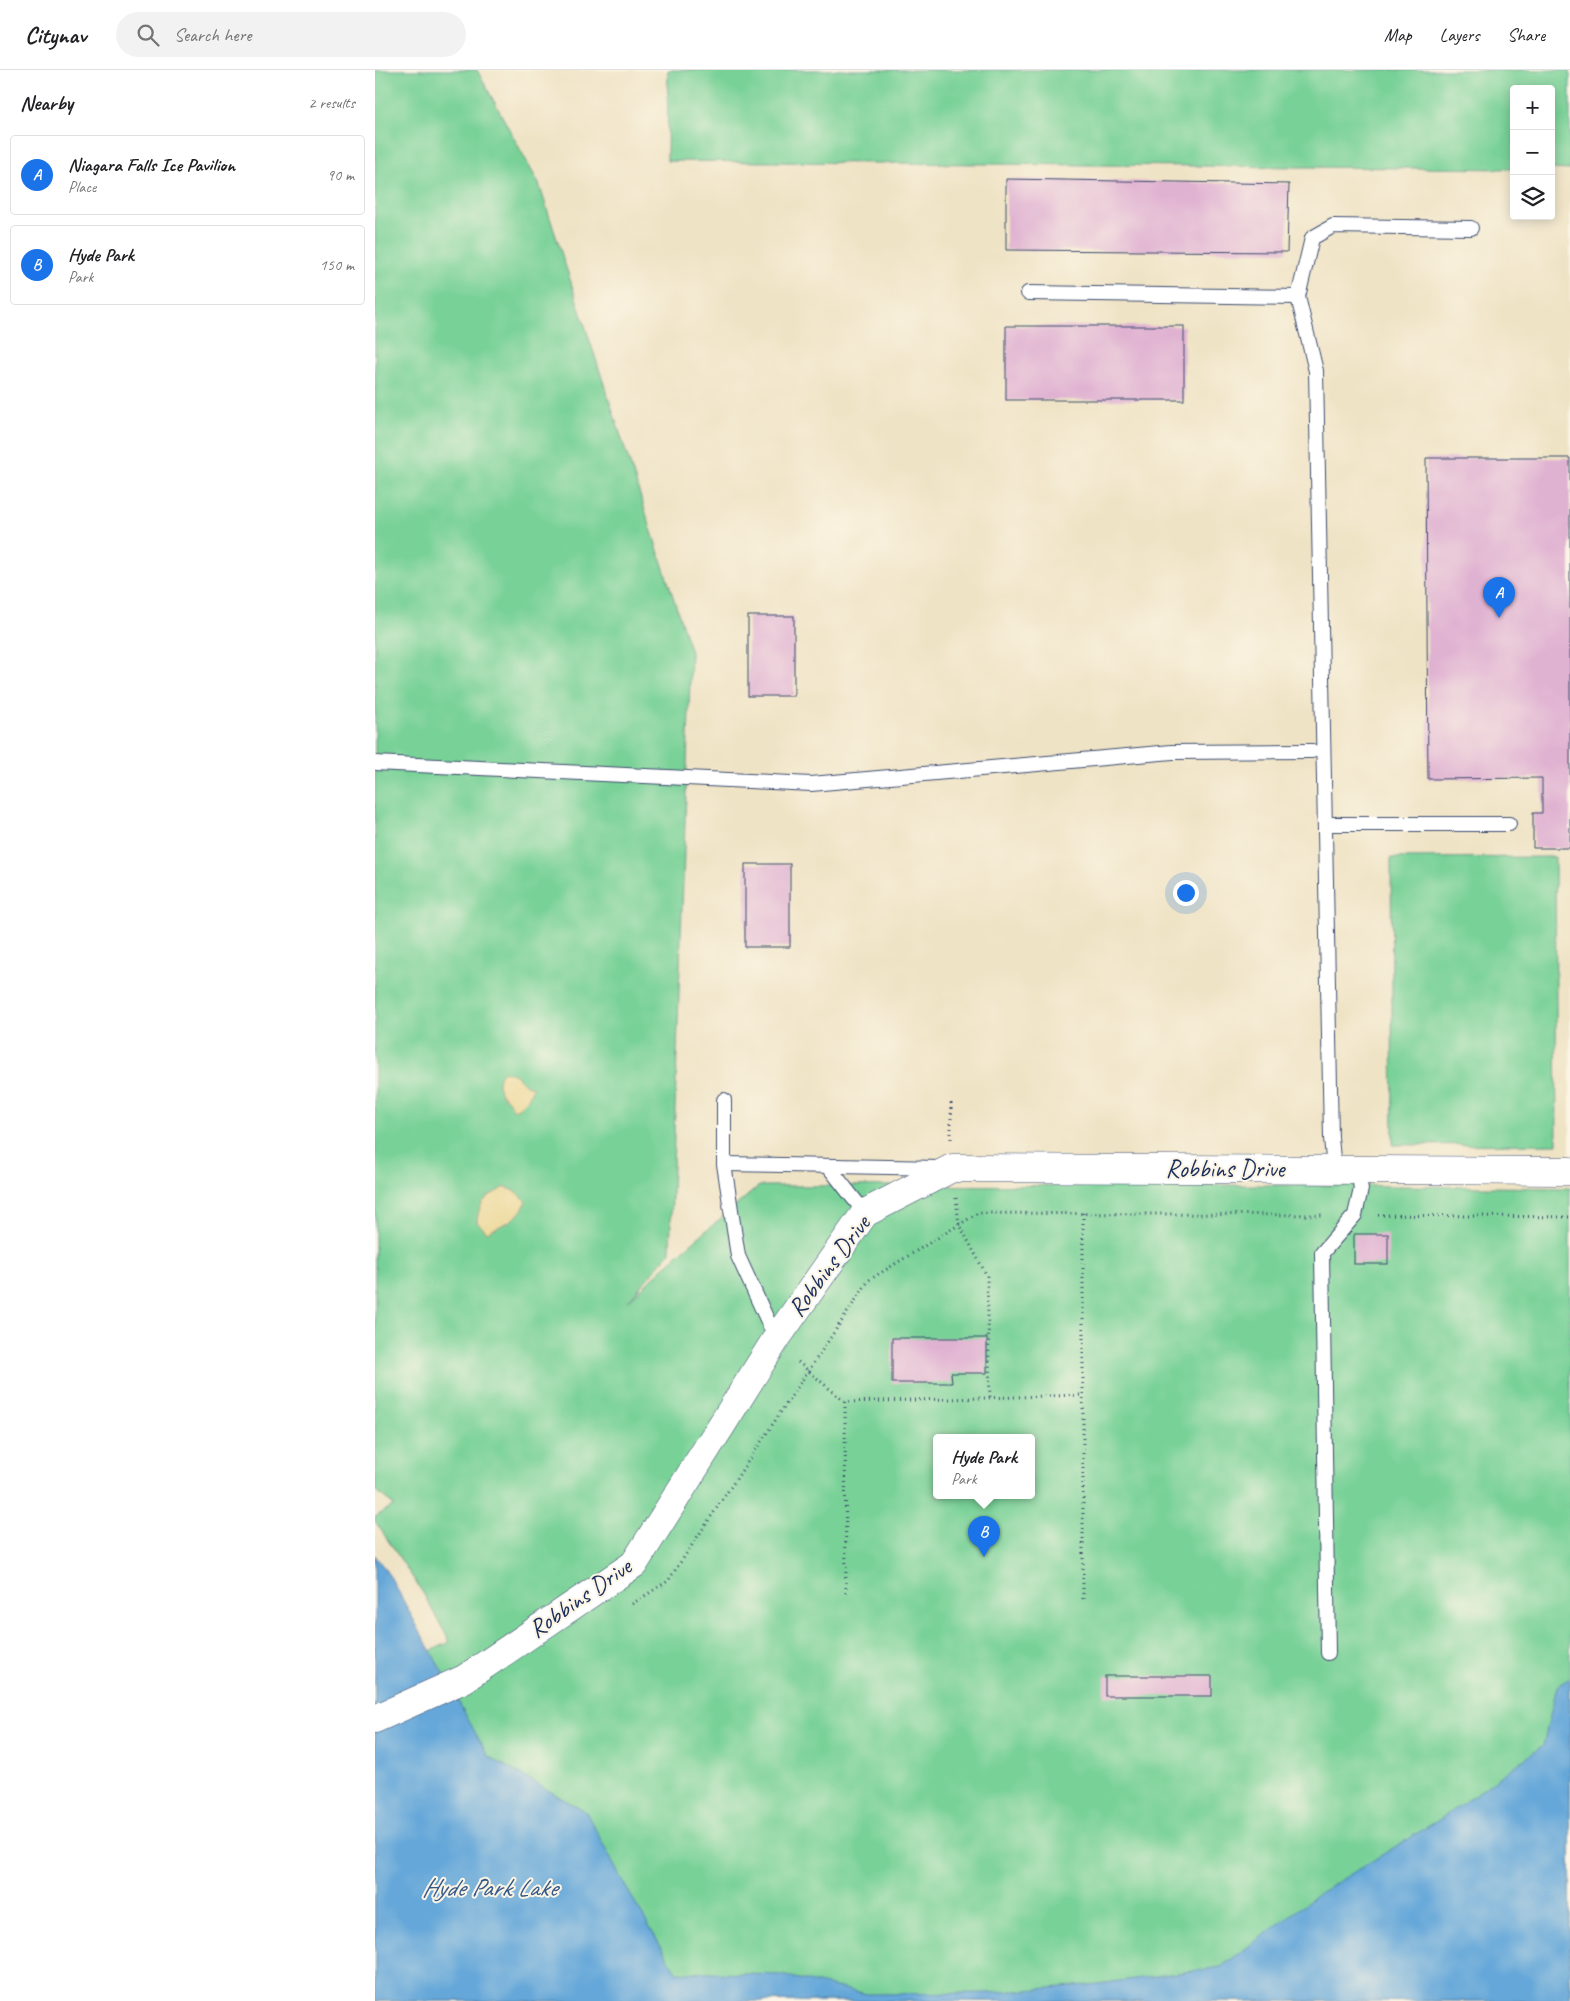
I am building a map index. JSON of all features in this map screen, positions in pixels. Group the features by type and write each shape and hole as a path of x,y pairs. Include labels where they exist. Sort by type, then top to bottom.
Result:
{"street":[{"name":"Robbins Drive","path":"375,1719 463,1679 635,1564 775,1338 865,1213 952,1168 1570,1171"}],"lane":[{"path":"1328,1653 1322,1253 1355,1215 1361,1189 1346,1169 1331,1138 1316,371 1298,297 1312,238 1333,226 1471,228"},
{"path":"1028,293 1298,297"},
{"path":"375,763 811,784 1172,752 1312,751"},
{"path":"1325,824 1509,824"},
{"path":"724,1100 724,1164 739,1256 775,1338"},
{"path":"724,1164 952,1168"},
{"path":"828,1166 865,1213"}],"path":[{"path":"951,1102 952,1168 959,1224 987,1276 990,1398"},
{"path":"628,1607 668,1581 869,1280 978,1212 1570,1217"},
{"path":"1083,1213 1083,1603"},
{"path":"775,1338 808,1372 845,1402 1083,1395"},
{"path":"845,1402 846,1593"}],"green space":[{"path":"375,70 477,70 539,184 691,652 670,1252 628,1301 675,1257 759,1186 1311,1185 1570,1188 1570,2001 375,2001 375,1676 450,1642 423,1593 375,1521 375,1517 394,1505 375,1490"},
{"path":"668,70 1570,70 1570,170 1555,169 1555,85 1510,85 1510,169 667,161"},
{"path":"1555,857 1557,1144 1393,1145 1391,858"}],"sand":[{"path":"504,1071 516,1075 526,1085 533,1087 526,1101 514,1110 508,1100 501,1094 498,1085 499,1076"},
{"path":"506,1187 519,1194 526,1201 524,1207 511,1220 487,1232 477,1222 482,1204 489,1196"}],"water":[{"name":"Hyde Park Lake","path":"375,1555 391,1578 488,1756 586,1812 624,1884 676,1972 781,1975 867,1994 989,1993 1098,1984 1221,1967 1320,1893 1442,1818 1543,1746 1557,1686 1570,1678 1570,2001 375,2001"}],"building":[{"path":"1006,179 1289,184 1287,252 1006,250"},
{"path":"1006,326 1184,326 1184,400 1006,400"},
{"path":"1426,458 1570,458 1570,848 1533,848 1533,813 1542,813 1542,778 1428,779"},
{"path":"748,616 794,616 794,696 748,696"},
{"path":"745,864 790,864 790,947 745,947"},
{"path":"1354,1234 1388,1234 1388,1264 1354,1264"},
{"path":"892,1338 987,1338 987,1373 951,1373 952,1383 892,1383"},
{"path":"1105,1676 1212,1676 1212,1696 1105,1696"}],"place":[{"name":"Niagara Falls Ice Pavilion","path":"1499,618"},
{"name":"Hyde Park","path":"984,1557"}]}
